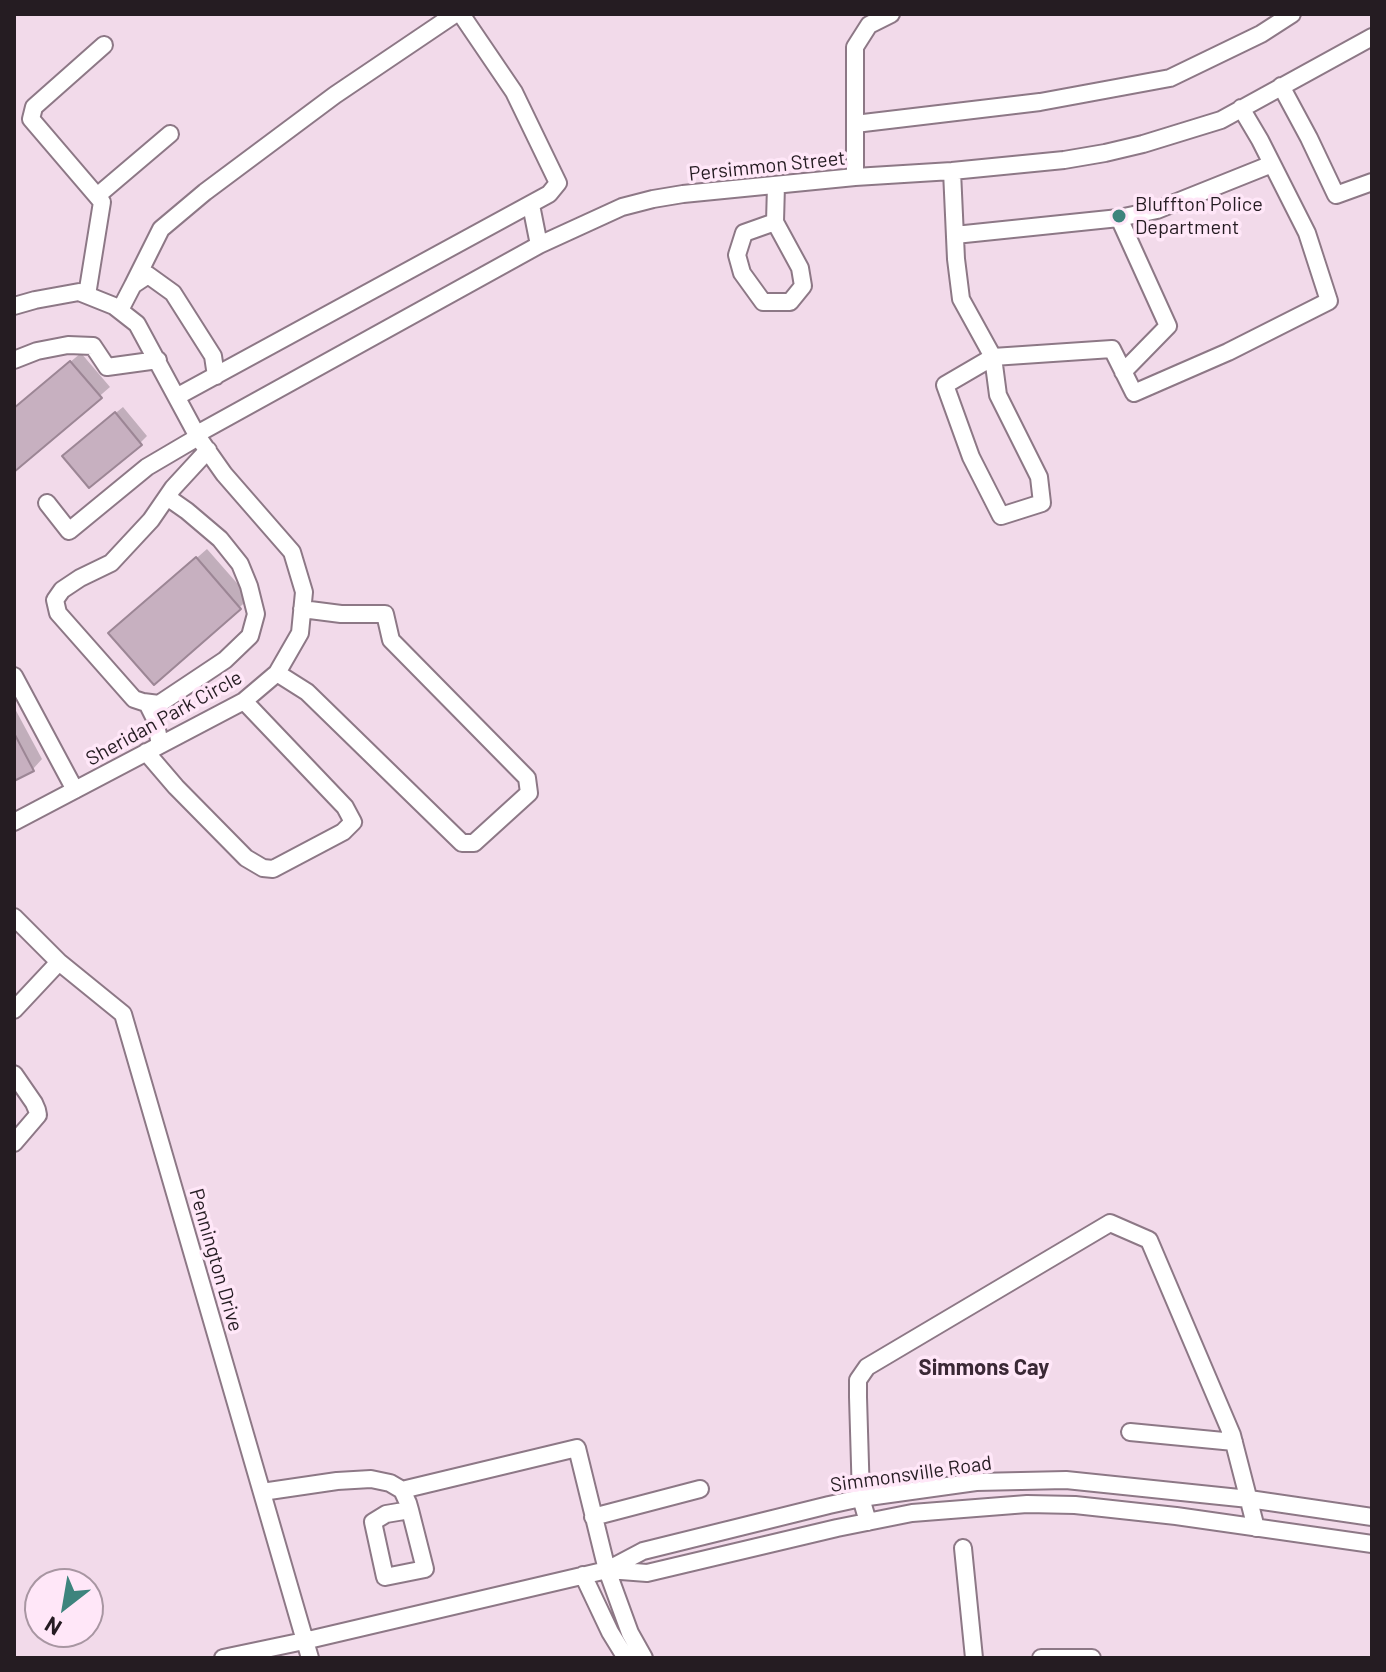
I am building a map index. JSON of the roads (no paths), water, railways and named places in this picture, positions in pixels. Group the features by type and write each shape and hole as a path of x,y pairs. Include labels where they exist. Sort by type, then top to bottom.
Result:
{"street":[{"path":"120,310 161,229 205,192 335,95 458,14 514,92 558,183 549,194 531,205 178,396"},
{"path":"855,177 855,47 869,25 891,14"},
{"path":"855,124 1040,102 1170,78 1261,34 1292,14"},
{"name":"Persimmon Street","path":"47,503 69,531 147,467 201,440 539,245 622,207 683,194 952,171 1105,153 1221,120 1372,37"},
{"path":"87,295 102,202 31,119 34,107 104,45"},
{"path":"1281,86 1336,195 1372,182"},
{"path":"952,171 961,299 993,357 998,395 1039,477 1042,503 1001,516 971,457 945,385 993,357 1112,349 1134,393 1228,352 1329,301 1307,233 1241,108"},
{"path":"97,196 170,134"},
{"path":"955,235 1119,218 1157,210 1272,164"},
{"path":"775,222 744,233 737,255 742,273 763,302 790,302 803,286 800,268 775,222 776,185"},
{"path":"531,205 539,245"},
{"path":"1119,218 1168,326 1123,372"},
{"path":"133,285 148,275 173,293 213,356 216,376"},
{"name":"Sheridan Park Circle","path":"14,306 79,292 114,306 137,324 201,440 224,474 292,552 304,592 300,633 277,673 244,701 14,822"},
{"path":"14,360 37,351 68,345 93,346 107,367 158,360"},
{"path":"167,497 220,539 240,564 256,614 250,636 225,660 159,704 134,699 58,613 55,600 62,590 80,578 111,563 151,520 201,440"},
{"path":"277,673 307,692 462,843 474,843 529,793 527,778 391,640 385,614 341,614 302,609"},
{"path":"14,676 75,790"},
{"path":"147,703 155,719 153,749 176,787 246,858 263,868 273,869 343,832 353,822 345,807 244,701"},
{"name":"Pennington Drive","path":"14,917 59,962 123,1014 310,1658"},
{"path":"14,1010 59,962"},
{"path":"14,1074 34,1103 38,1115 14,1143"},
{"path":"868,1522 861,1498 858,1380 867,1367 1110,1223 1149,1240 1232,1435 1256,1528"},
{"path":"1130,1432 1234,1442"},
{"path":"402,1490 577,1448 607,1570 630,1633 644,1658"},
{"path":"262,1492 371,1479 390,1483 402,1490 410,1510"},
{"name":"Simmonsville Road","path":"223,1658 607,1570 643,1551 861,1498 976,1482 1066,1480 1249,1499 1372,1517"},
{"path":"593,1517 700,1489"},
{"name":"Simmonsville Road","path":"607,1570 647,1573 912,1513 1027,1504 1075,1505 1147,1513 1372,1544"},
{"path":"963,1548 974,1658"},
{"path":"583,1575 626,1658"},
{"path":"1041,1658 1092,1658"}],"place":[{"name":"Bluffton Police Department","path":"1119,216"}],"district":[{"name":"Simmons Cay","path":"984,1368"}]}
